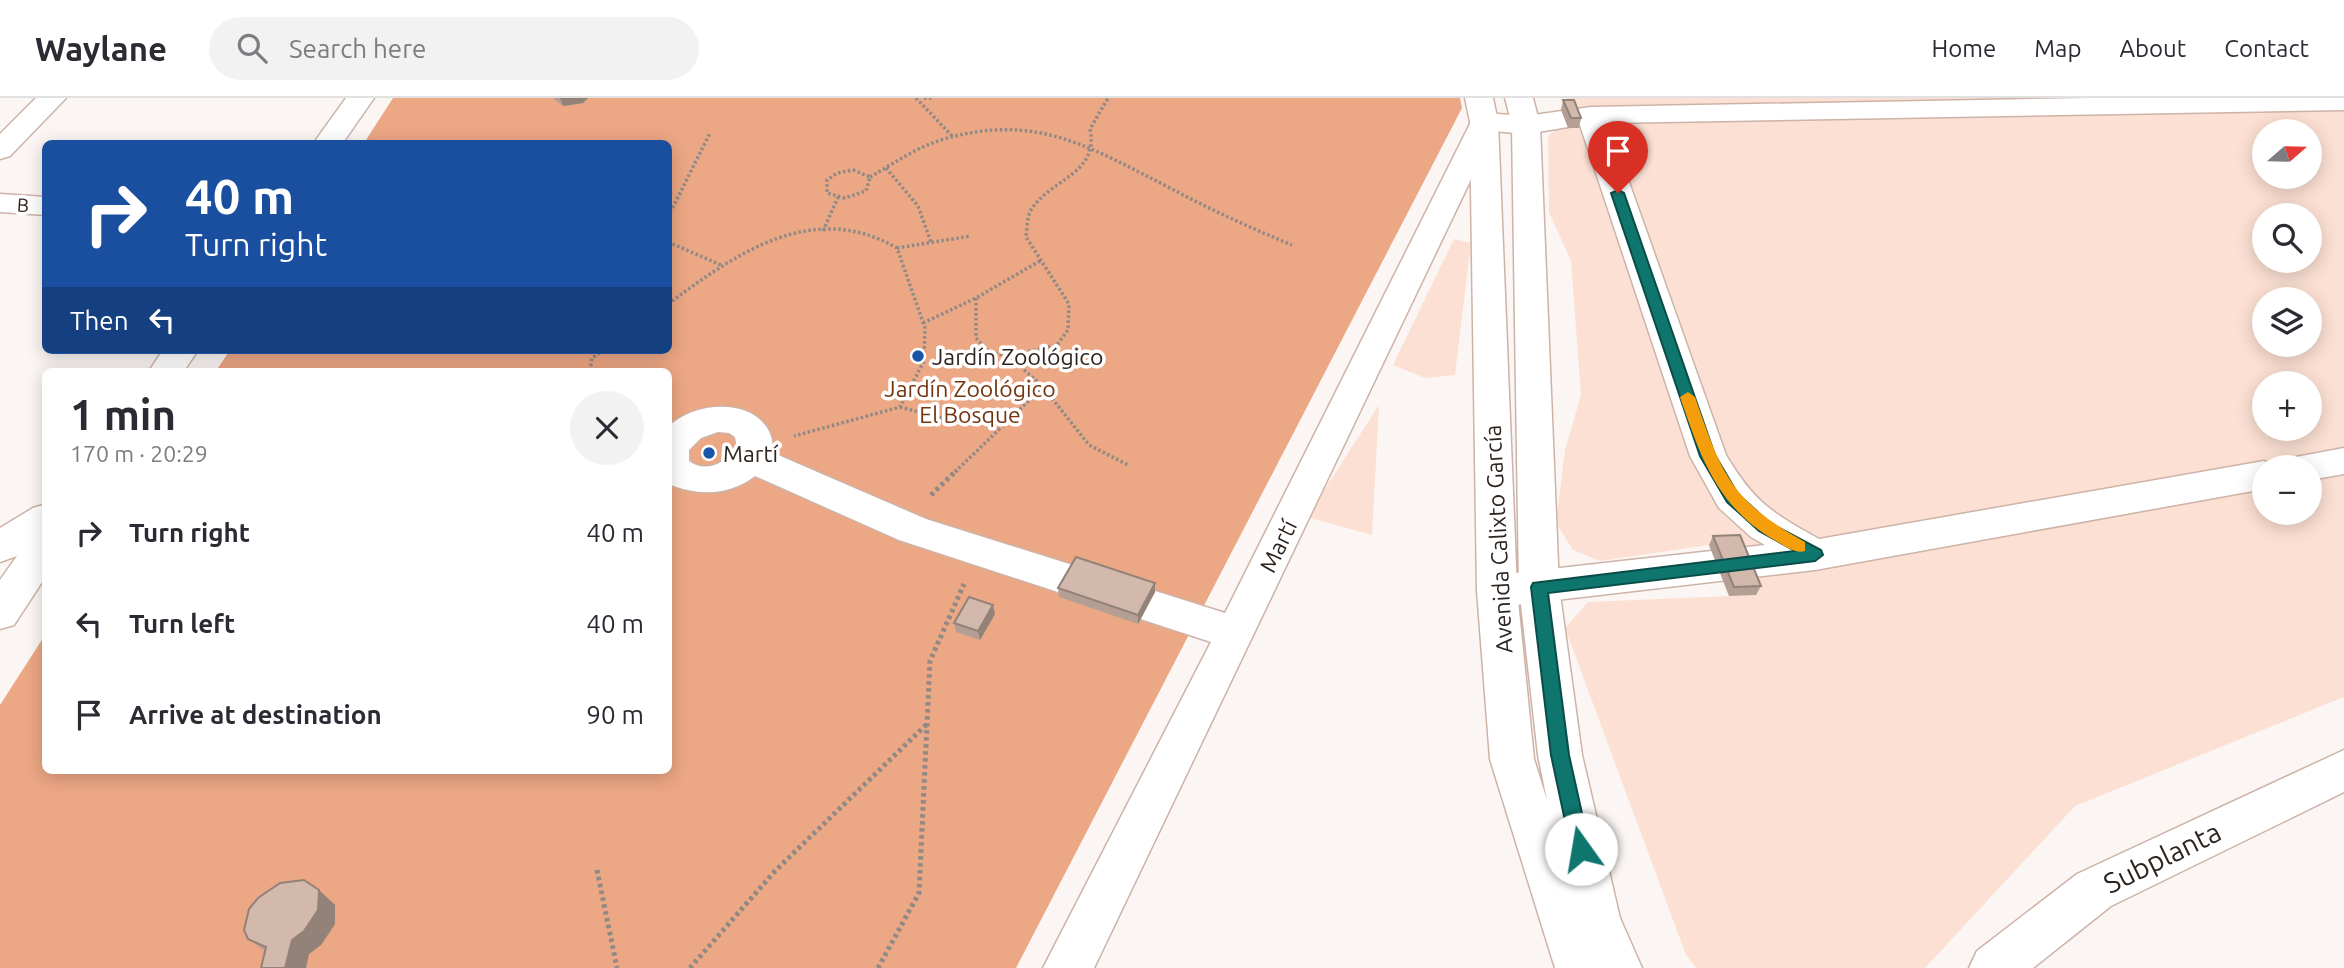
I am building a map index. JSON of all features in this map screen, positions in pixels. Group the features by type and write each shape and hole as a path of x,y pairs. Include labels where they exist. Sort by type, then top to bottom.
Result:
{"street":[{"path":"0,150 52,98"},
{"path":"330,140 360,98"},
{"path":"1481,110 1591,115 2344,102"},
{"name":"Avenida Calixto García","path":"1481,110 1497,591 1512,759 1571,949 1582,968"},
{"name":"Martí","path":"1068,968 1236,633 1481,110"},
{"name":"Avenida Calixto García","path":"1523,111 1539,587 1560,755 1596,920 1617,968"},
{"path":"1591,115 1707,456 1732,498 1765,527 1815,555"},
{"name":"B","path":"0,204 42,206"},
{"path":"672,444 678,425 715,419 741,422 750,429 753,453"},
{"path":"753,453 912,530 1236,633"},
{"path":"672,467 688,479 708,480 729,475 753,453"},
{"path":"2322,465 2344,461"},
{"path":"1497,591 1815,555 2252,477"},
{"path":"0,547 42,521"},
{"path":"21,593 42,551"},
{"name":"Subplanta","path":"1994,968 2094,890 2344,770"},
{"path":"1596,920 1633,968"}],"path":[{"path":"916,98 953,137"},
{"path":"924,98 932,98"},
{"path":"976,298 976,338 989,352 1009,356 1058,345 1068,330 1069,304 1027,237 1031,210 1086,161 1093,145 1090,129 1108,98"},
{"path":"672,208 710,133"},
{"path":"870,177 908,155 953,137 1037,133 1070,136 1093,145 1111,158 1237,223 1292,245"},
{"path":"886,168 918,205 931,242"},
{"path":"853,170 870,177 866,191 853,197 838,197 825,188 831,176 853,170"},
{"path":"823,231 838,197"},
{"path":"672,301 722,266 760,244 823,231 861,232 888,241 897,248 923,323 924,361 900,407"},
{"path":"897,248 971,236"},
{"path":"672,244 722,266"},
{"path":"923,323 976,298 1040,261"},
{"path":"1009,356 1043,387 1088,445 1128,465"},
{"path":"912,530 935,489 1043,387"},
{"path":"753,453 900,407 956,422"},
{"path":"878,968 919,893 930,661 979,552"},
{"path":"690,968 775,871 929,723"},
{"path":"597,870 617,968"}],"shaded area":[{"path":"1567,98 2344,98 2344,697 2075,806 1925,968 1696,968 1686,955 1565,628 1588,602 1729,596 1709,545 1600,561 1573,550 1556,523 1565,450 1581,395 1571,261 1549,212 1548,136 1558,128 1579,127"},
{"path":"1454,239 1471,243 1455,375 1425,378 1393,365"},
{"path":"1379,405 1372,535 1307,517"}],"green space":[{"name":"Jardín Zoológico El Bosque","path":"393,98 1460,98 1462,108 1016,968 0,968 0,705 42,640 42,774 672,774 672,368 218,368 227,354 672,354 672,140 366,140"}],"building":[{"path":"1563,100 1574,100 1581,118 1571,118"},
{"path":"1740,535 1761,586 1734,587 1713,536"},
{"path":"1076,557 1155,583 1138,615 1058,588"},
{"path":"969,597 993,605 978,631 954,623"},
{"path":"304,880 319,890 318,910 304,931 292,940 285,968 261,968 266,947 248,939 244,930 249,909 258,898 280,883"}],"slow traffic":[{"path":"1688,397 1707,456 1732,498 1765,527 1800,546"}],"place":[{"name":"Jardín Zoológico","path":"918,356"},
{"name":"Martí","path":"709,453"}],"route":[{"path":"1581,849 1560,755 1539,587 1815,555 1765,527 1732,498 1707,456 1618,193"}]}
